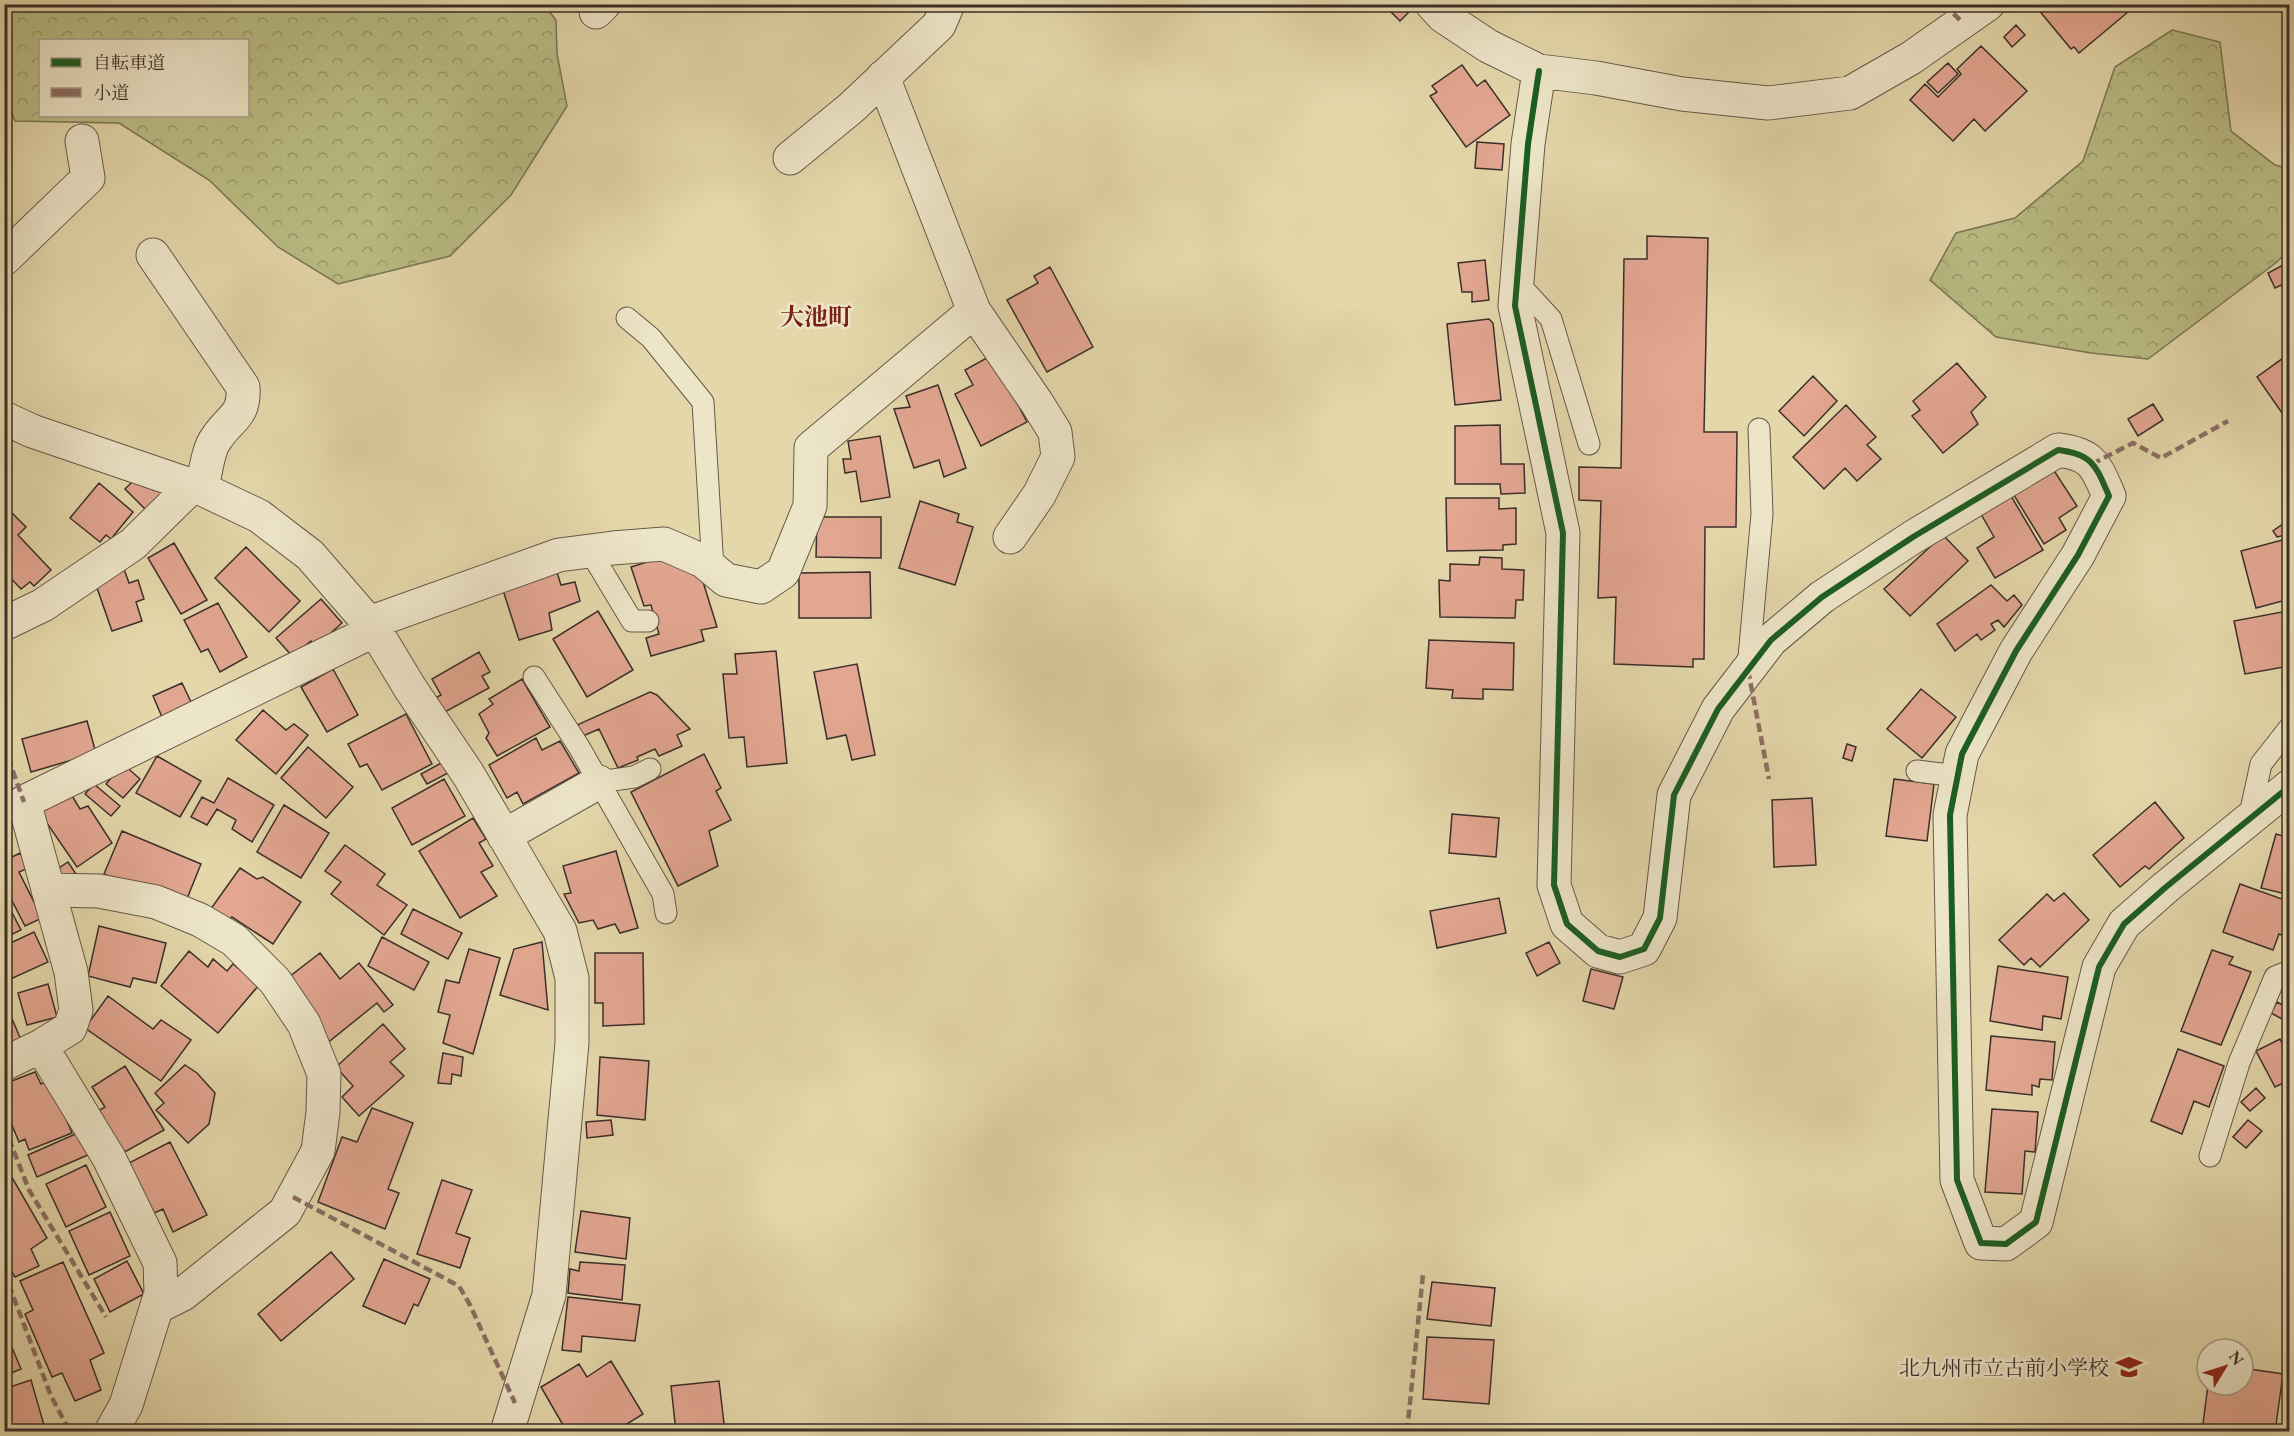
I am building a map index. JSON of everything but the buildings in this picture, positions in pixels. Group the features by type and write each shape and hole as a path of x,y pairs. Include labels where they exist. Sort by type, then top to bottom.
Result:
{"street":[{"path":"790,158 851,108 939,25 948,4"},
{"path":"1432,4 1443,16 1488,46 1539,71 1596,78 1682,94 1768,103 1850,93 1911,58 1988,4"},
{"path":"1539,71 1528,144 1515,306 1563,533 1554,885 1567,924 1598,951 1620,957 1644,949 1660,918 1674,795 1718,708 1771,640 1822,597 1913,537 2058,450 2076,452 2097,468 2109,496 2078,555 2016,651 1962,754 1950,815 1957,1180 1981,1243 2006,1244 2036,1222 2099,967 2124,924 2289,786"},
{"path":"883,77 974,312 1055,432 1058,457 1039,495 1010,537"},
{"path":"4,259 88,178 82,141"},
{"path":"4,624 44,604 133,544 197,487 214,440 237,414 244,401 243,387 153,255"},
{"path":"4,1064 41,1046 70,1028 76,1010 71,972 24,802 372,626 559,555 664,544 703,561 726,580 761,587 783,572 810,506 811,448 974,312"},
{"path":"4,418 32,431 197,487 258,516 310,555 372,626 410,688 468,774 560,931 572,978 572,1043 549,1295 507,1431"},
{"path":"504,836 599,782"},
{"path":"48,890 99,891 156,902 200,920 234,940 274,981 304,1024 324,1074 323,1112 318,1151 285,1212 183,1294 157,1307"},
{"path":"41,1046 109,1158 160,1263 161,1293 157,1307 126,1405 111,1431"}],"lane":[{"path":"1517,282 1551,319 1588,444"},
{"path":"627,318 651,339 703,402 713,568"},
{"path":"1748,670 1762,514 1759,429"},
{"path":"590,551 632,621 648,621"},
{"path":"534,677 579,747 663,894 666,913"},
{"path":"2249,819 2261,764 2289,727"},
{"path":"599,782 634,777 650,769"},
{"path":"1917,771 1958,776"},
{"path":"2210,1156 2239,1063 2275,977 2289,971"}],"green space":[{"path":"4,5 544,5 556,20 557,54 567,106 511,195 450,256 338,284 278,247 209,180 119,123 15,121 5,96"},
{"path":"2172,30 2220,42 2231,131 2275,165 2289,169 2289,249 2277,262 2148,359 2091,353 1996,337 1930,280 1956,233 2015,218 2083,161 2115,67"}],"marked path":[{"path":"1944,4 1963,23"},
{"path":"2092,464 2133,443 2161,458 2228,421"},
{"path":"1748,670 1769,779"},
{"path":"4,731 11,766 24,802"},
{"path":"4,1126 29,1190 106,1317"},
{"path":"293,1197 459,1286 515,1403"},
{"path":"4,1272 51,1396 70,1432"},
{"path":"1407,1432 1423,1274"}],"cycle path":[{"path":"1539,71 1528,144 1515,306 1563,533 1554,885 1567,924 1598,951 1620,957 1644,949 1660,918 1674,795 1718,709 1771,640 1822,597 1913,537 2058,450 2086,458 2096,469 2109,496 2078,555 2016,651 1962,754 1950,815 1957,1180 1981,1243 2006,1244 2036,1222 2099,967 2124,924 2290,786"}],"place":[{"name":"北九州市立古前小学校","path":"2129,1367"}],"district":[{"name":"大池町","path":"816,316"}]}
